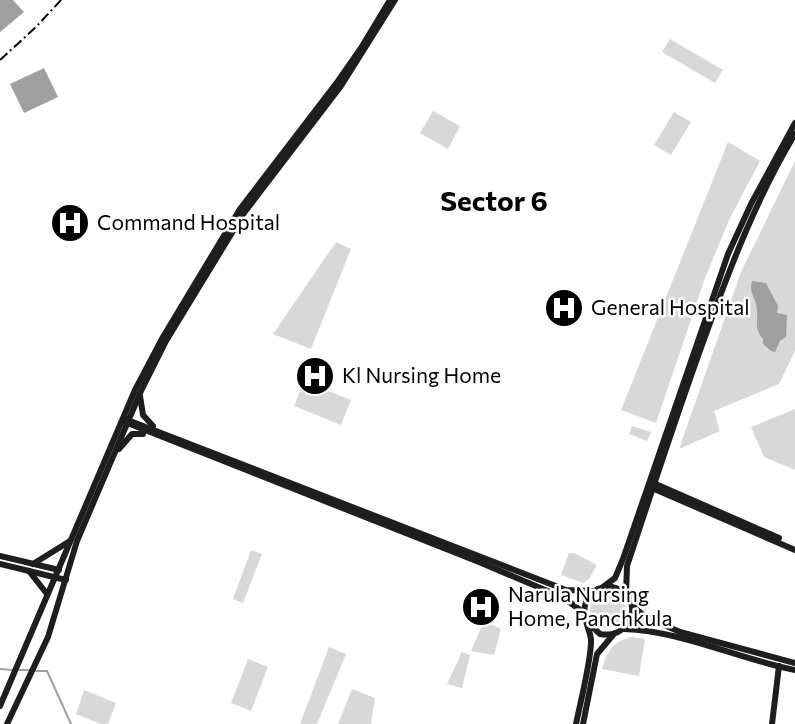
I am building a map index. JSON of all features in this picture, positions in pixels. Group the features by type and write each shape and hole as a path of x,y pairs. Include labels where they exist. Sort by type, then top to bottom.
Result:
{"street":[{"path":"0,706 69,541 163,337 240,209 338,81 390,0"},
{"path":"7,724 48,637 77,541 126,420 166,341 244,214 341,86 396,0"},
{"path":"795,123 751,204 728,254 651,485 627,566 626,594 632,606 643,616 680,632 795,663"},
{"path":"576,724 591,641 584,613 588,598 615,578 734,257 758,203 795,134"},
{"path":"141,391 143,415 156,433"},
{"path":"126,420 402,529 566,590 595,591"},
{"path":"113,455 132,434 156,433"},
{"path":"651,485 795,547"},
{"path":"402,529 564,598 584,613"},
{"path":"0,564 31,567 69,541"},
{"path":"0,556 67,576"},
{"path":"31,567 47,594"},
{"path":"603,587 615,587 626,594"},
{"path":"583,724 597,654 613,635 624,629 631,618 632,606"},
{"path":"587,622 600,634 613,635"},
{"path":"624,629 662,635 795,670"},
{"path":"772,724 779,666"}],"shaded area":[{"path":"0,0 13,0 24,12 0,32"},
{"path":"670,39 723,70 715,83 662,52"},
{"path":"44,68 58,97 24,113 10,84"},
{"path":"433,111 460,126 448,149 420,133"},
{"path":"674,112 691,122 671,155 654,145"},
{"path":"728,142 760,161 730,218 705,278 656,423 621,410"},
{"path":"795,161 795,351 779,384 714,411 720,431 679,449 741,272"},
{"path":"336,242 351,249 311,349 273,334"},
{"path":"752,281 766,283 778,306 777,313 787,315 786,337 780,341 775,352 763,344 758,332"},
{"path":"304,381 351,400 341,425 294,406"},
{"path":"795,409 795,470 764,457 751,427"},
{"path":"632,426 651,432 647,441 629,434"},
{"path":"251,550 262,554 243,603 233,599"},
{"path":"569,553 597,565 589,579 583,583 561,575"},
{"path":"608,592 621,597 626,610 621,623 608,628 595,623 590,610 595,597"},
{"path":"484,621 501,629 494,655 471,651"},
{"path":"632,637 645,639 639,676 602,669 612,648 620,641"},
{"path":"329,647 346,654 317,724 300,724"},
{"path":"462,652 470,655 462,688 447,684"},
{"path":"248,659 268,667 251,711 231,703"},
{"path":"352,689 375,698 371,724 338,724"},
{"path":"84,690 116,703 108,724 76,714"}],"waterway":[{"path":"0,669 13,670"},
{"path":"19,670 30,670"},
{"path":"36,671 47,671 71,724"}],"railway":[{"path":"0,60 61,0"}],"place":[{"name":"Command Hospital","path":"70,223"},
{"name":"General Hospital","path":"564,308"},
{"name":"Kl Nursing Home","path":"315,376"},
{"name":"Narula Nursing Home, Panchkula","path":"481,607"}],"district":[{"name":"Sector 6","path":"494,201"}]}
